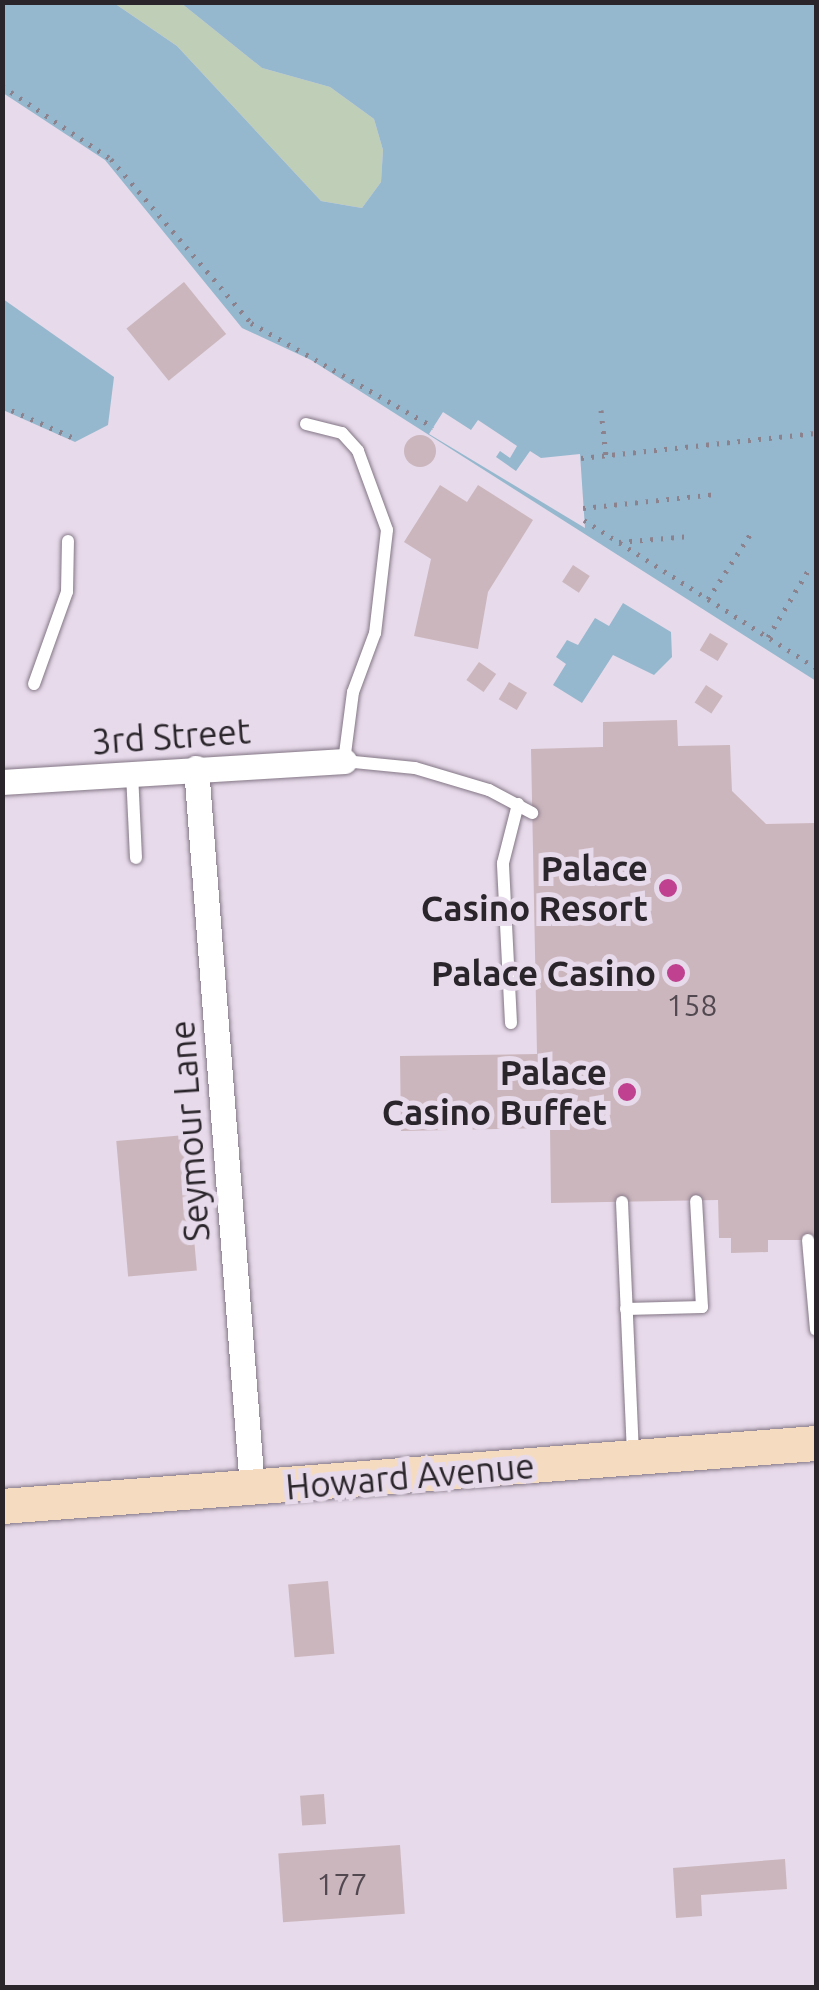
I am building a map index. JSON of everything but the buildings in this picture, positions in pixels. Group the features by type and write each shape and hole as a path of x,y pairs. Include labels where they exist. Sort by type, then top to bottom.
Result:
{"main road":[{"name":"Howard Avenue","path":"2,1506 816,1443"}],"street":[{"name":"3rd Street","path":"2,782 344,761"},
{"name":"Seymour Lane","path":"196,768 252,1488"}],"lane":[{"path":"306,424 342,433 358,451 387,530 375,632 353,692 344,761 415,768 518,804 532,813"},
{"path":"34,684 67,592 68,541"},
{"path":"132,773 136,858"},
{"path":"511,1023 504,863 518,804"},
{"path":"626,1309 702,1307 696,1201"},
{"path":"622,1202 634,1457"},
{"path":"808,1240 814,1268 816,1330"}],"path":[{"path":"2,86 111,158 251,324 433,427"},
{"path":"2,406 74,438"},
{"path":"601,410 606,455"},
{"path":"580,458 816,433"},
{"path":"583,508 717,494"},
{"path":"584,520 816,668"},
{"path":"708,600 751,532"},
{"path":"620,542 690,536"},
{"path":"768,637 809,569"}],"green space":[{"path":"114,3 181,3 262,68 330,87 374,119 383,150 381,182 362,208 321,201 177,46"}],"water":[{"path":"2,3 114,3 177,46 321,201 362,208 381,182 383,150 374,119 330,87 262,68 181,3 816,3 816,681 311,360 242,328 105,160 3,93"},
{"path":"3,299 114,377 108,425 75,442 3,410"},
{"path":"623,603 671,632 672,657 654,675 613,655 582,703 553,685 566,664 556,657 567,640 578,645 595,618 609,626"}],"pier":[{"path":"443,412 471,430 478,420 517,446 510,458 500,451 496,457 516,471 530,451 541,458 580,454 585,528 429,434"}],"place":[{"name":"Palace Casino Resort","path":"668,888"},
{"name":"Palace Casino","path":"676,973"},
{"name":"Palace Casino Buffet","path":"627,1092"}]}
